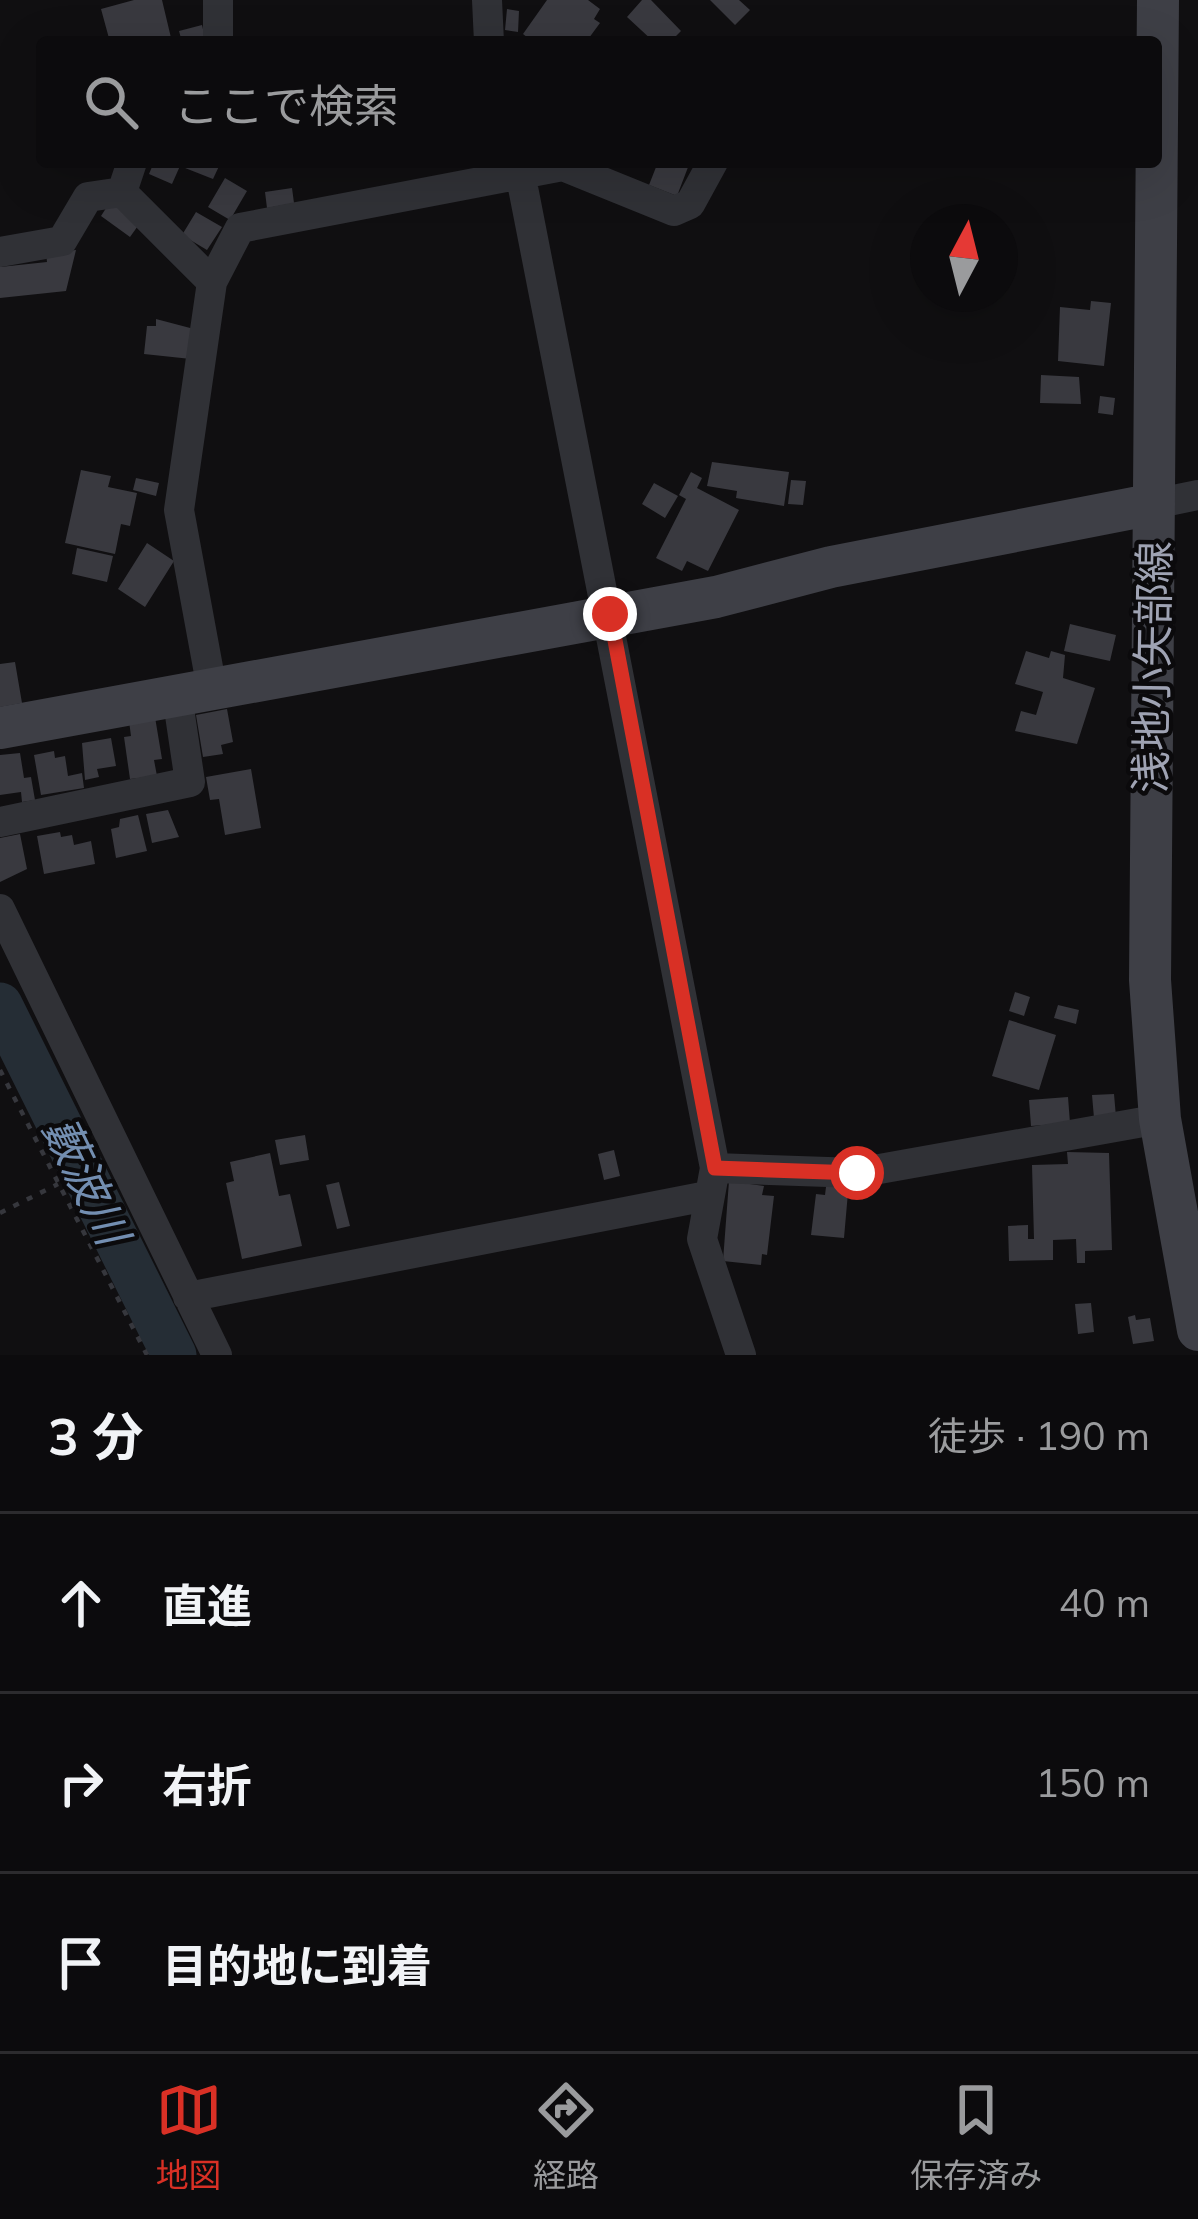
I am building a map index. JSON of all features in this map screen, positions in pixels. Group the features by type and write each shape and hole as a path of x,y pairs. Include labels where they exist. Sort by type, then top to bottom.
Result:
{"main road":[{"name":"浅地小矢部線","path":"1158,0 1158,36"},
{"name":"浅地小矢部線","path":"1157,168 1150,980 1160,1119 1198,1330"},
{"path":"0,728 716,597 831,567 1154,503"}],"street":[{"path":"218,0 218,36"},
{"path":"487,0 489,36"},
{"path":"122,192 130,168"},
{"path":"0,822 190,782 195,692 179,510 212,282 240,228 520,168 610,614 711,1182 702,1239 741,1355"},
{"path":"568,168 674,212 690,204 710,168"},
{"path":"0,252 62,241 88,197 122,192"},
{"path":"122,192 212,282"},
{"path":"1154,503 1198,495"},
{"path":"0,909 217,1355"},
{"path":"188,1297 711,1182 857,1173 1160,1119"}],"path":[{"path":"0,1070 147,1355"},
{"path":"0,1213 58,1184"}],"building":[{"path":"134,0 162,0 171,36 108,36 101,9"},
{"path":"547,0 588,0 600,9 594,19 600,23 590,36 523,34"},
{"path":"642,0 651,0 681,31 676,36 648,36 627,17"},
{"path":"710,0 739,0 750,10 735,25"},
{"path":"507,9 519,11 518,32 505,30"},
{"path":"202,25 205,36 180,36 179,31"},
{"path":"152,168 179,168 172,184 149,174"},
{"path":"185,168 218,168 213,179"},
{"path":"656,168 688,168 677,196 649,185"},
{"path":"225,178 247,191 230,220 208,207"},
{"path":"292,188 294,203 267,208 265,192"},
{"path":"110,202 140,223 130,237 101,216"},
{"path":"196,212 222,227 207,250 182,235"},
{"path":"76,250 66,291 0,298 0,267 47,262 46,253"},
{"path":"1091,301 1111,303 1104,366 1058,361 1060,307 1090,310"},
{"path":"156,319 194,329 191,359 144,354 147,326 156,326"},
{"path":"1041,375 1079,377 1081,404 1040,403"},
{"path":"1100,396 1115,398 1113,415 1098,413"},
{"path":"712,462 789,472 784,506 736,498 737,491 707,486"},
{"path":"81,470 111,476 108,487 137,493 130,526 121,524 115,554 65,543"},
{"path":"691,472 702,478 697,488 739,510 708,571 687,561 682,571 656,558 686,499 679,495"},
{"path":"136,478 159,483 156,496 133,490"},
{"path":"791,480 806,481 803,505 788,504"},
{"path":"654,483 678,496 665,518 642,504"},
{"path":"147,543 174,561 145,607 118,589"},
{"path":"77,548 113,556 107,582 72,574"},
{"path":"1070,624 1116,635 1110,661 1064,651"},
{"path":"1026,651 1049,658 1051,651 1065,655 1063,678 1095,688 1077,744 1015,731 1021,711 1036,715 1043,692 1015,684"},
{"path":"15,662 22,703 0,707 0,664"},
{"path":"227,709 233,742 221,745 223,754 203,757 196,715"},
{"path":"155,717 162,759 154,760 157,776 130,779 124,737 131,736 129,721"},
{"path":"111,738 116,766 97,769 99,777 85,780 82,743"},
{"path":"54,751 55,758 65,756 68,776 82,773 84,788 41,795 34,755"},
{"path":"20,753 24,778 31,777 35,800 22,802 21,792 0,795 0,755"},
{"path":"251,769 261,828 225,835 219,799 210,800 206,777"},
{"path":"168,810 179,837 152,843 146,814"},
{"path":"138,815 147,851 116,858 111,829 119,827 120,819"},
{"path":"60,832 61,837 72,835 74,845 91,841 95,864 44,874 37,836"},
{"path":"20,834 27,869 0,882 0,838"},
{"path":"1015,992 1030,997 1024,1016 1009,1011"},
{"path":"1058,1005 1079,1010 1076,1024 1054,1018"},
{"path":"1009,1020 1056,1035 1039,1090 992,1076"},
{"path":"1114,1094 1116,1117 1094,1118 1092,1095"},
{"path":"1068,1097 1070,1123 1031,1126 1029,1100"},
{"path":"305,1135 309,1160 280,1165 275,1140"},
{"path":"614,1150 620,1176 604,1180 598,1154"},
{"path":"1067,1152 1109,1153 1112,1250 1085,1251 1085,1263 1077,1263 1076,1239 1053,1240 1053,1260 1009,1261 1008,1226 1028,1225 1028,1239 1034,1239 1032,1165 1068,1164"},
{"path":"270,1153 279,1196 290,1194 302,1246 242,1259 226,1183 234,1181 230,1162"},
{"path":"827,1179 849,1181 844,1238 811,1235 816,1194 825,1195"},
{"path":"729,1181 764,1186 762,1195 774,1196 767,1255 762,1254 761,1265 723,1261"},
{"path":"339,1182 350,1226 337,1229 326,1185"},
{"path":"1091,1303 1094,1332 1078,1334 1075,1304"},
{"path":"1135,1315 1136,1320 1150,1318 1154,1341 1133,1344 1128,1317"}],"waterway":[{"name":"藪波川","path":"0,1005 174,1355"}],"route":[{"path":"610,614 715,1168 857,1173"}]}
